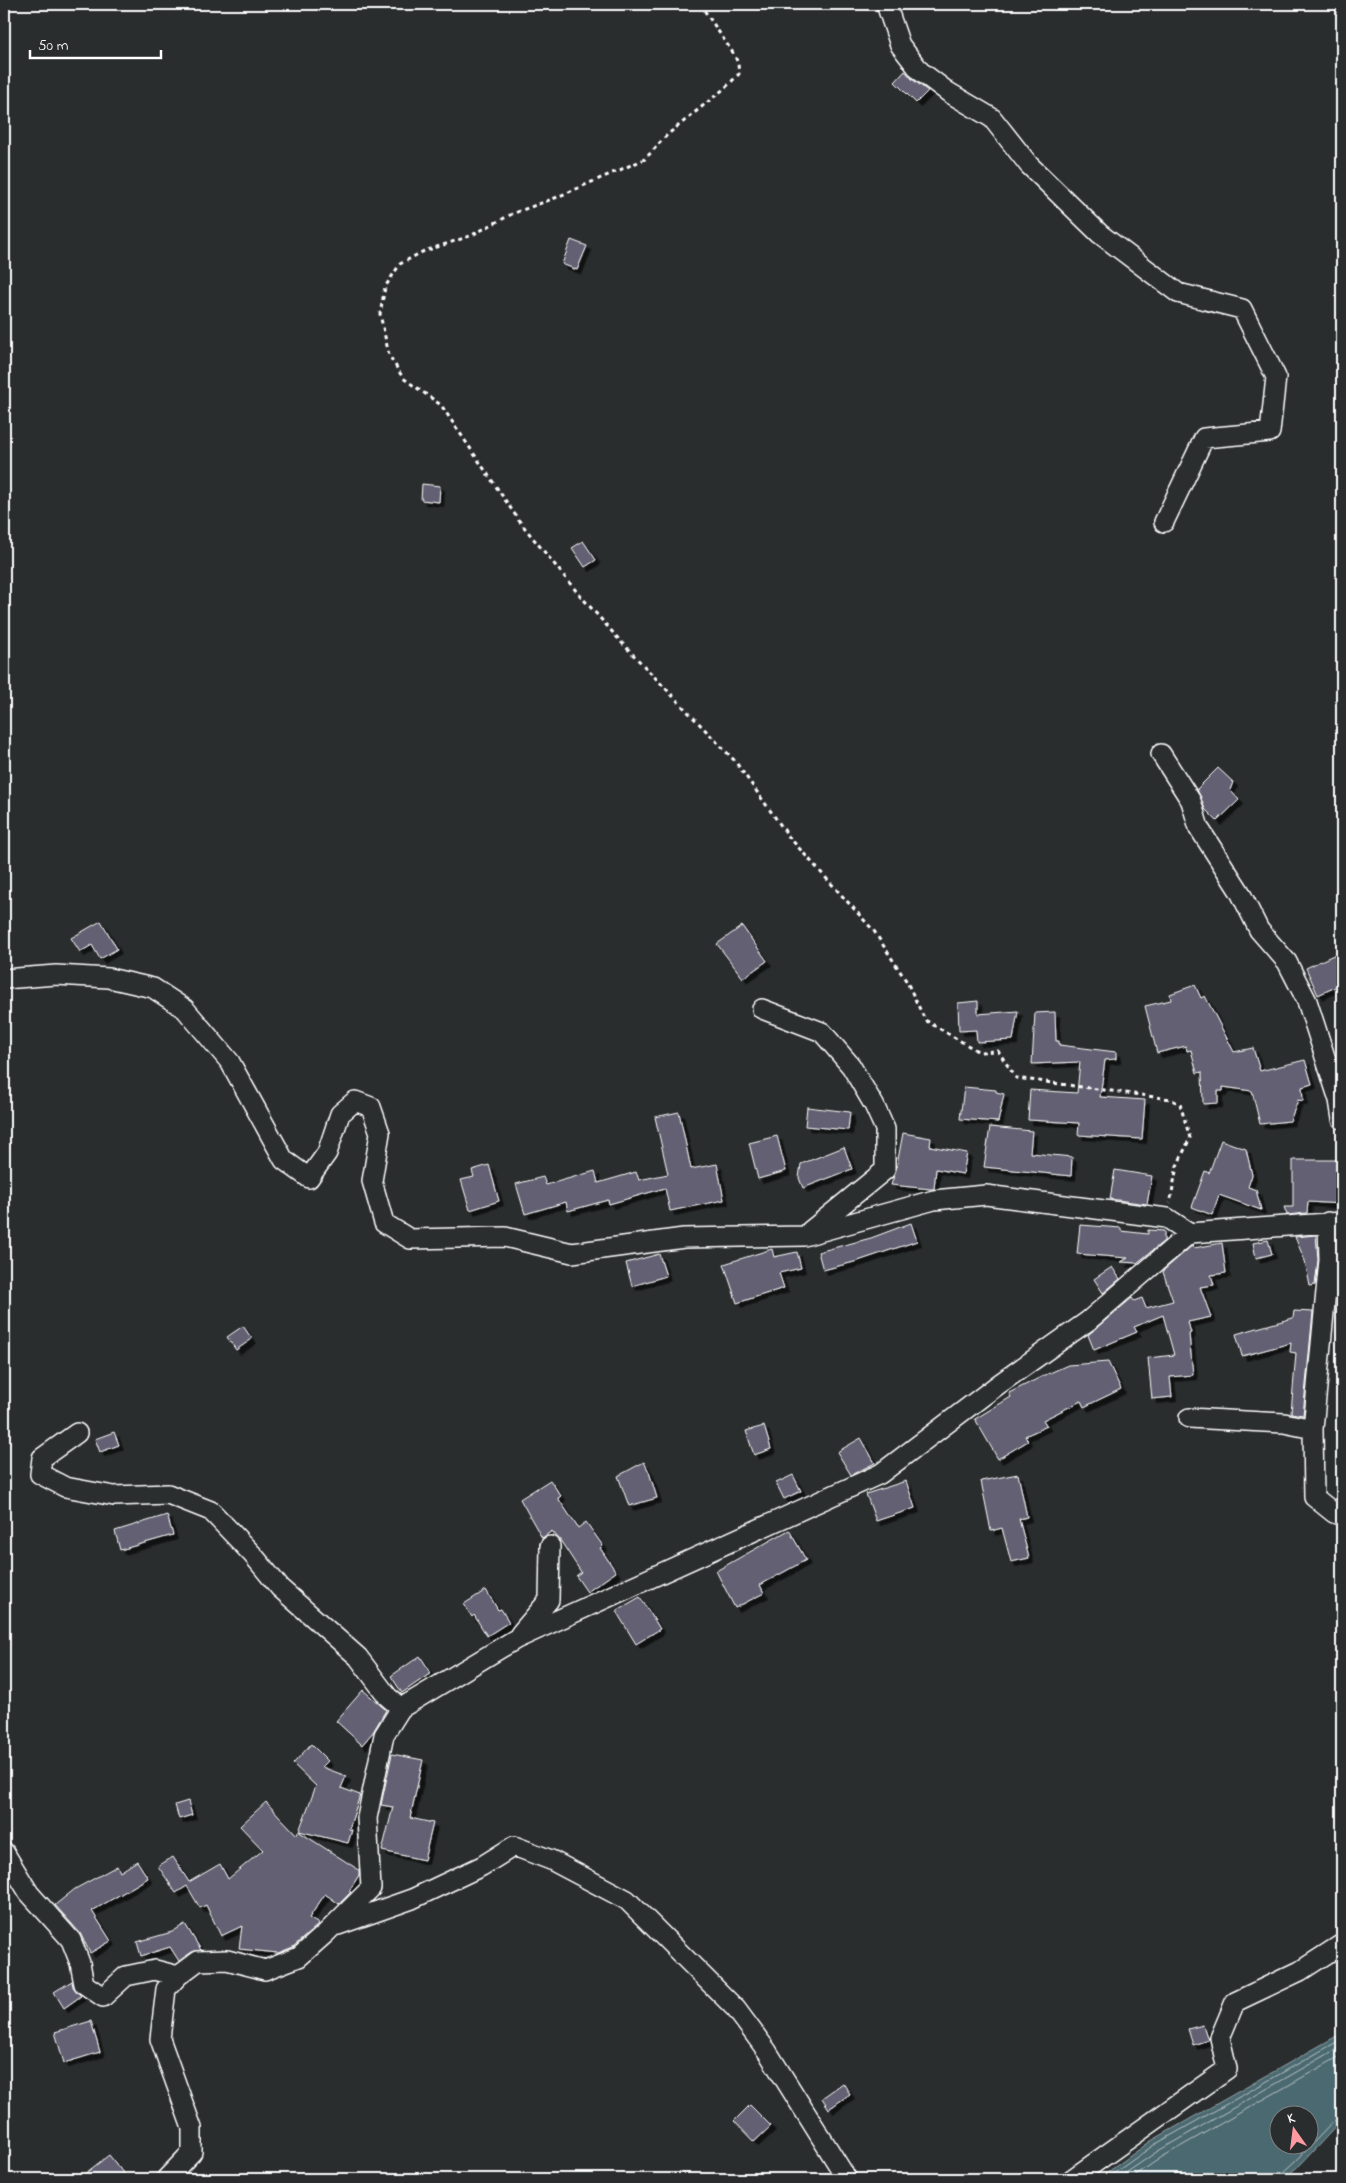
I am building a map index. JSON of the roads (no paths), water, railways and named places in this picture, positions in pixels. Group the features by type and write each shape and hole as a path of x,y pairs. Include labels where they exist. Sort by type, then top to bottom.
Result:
{"street":[{"path":"886,4 900,46 920,71 948,92 992,118 1029,165 1100,234 1178,293 1242,309 1276,377 1270,432 1204,438 1164,522"},
{"path":"1161,754 1191,800 1199,828 1240,892 1259,930 1287,962 1307,1001 1339,1100 1342,1119"},
{"path":"4,979 56,975 109,978 153,988 185,1009 230,1062 284,1160 309,1178 327,1153 340,1114 355,1101 371,1107 380,1133 372,1181 384,1223 410,1238 506,1237 572,1253 684,1238 804,1236 934,1200 986,1195 1167,1218 1190,1233"},
{"path":"762,1009 822,1032 851,1066 874,1105 885,1130 885,1170 804,1236"},
{"path":"166,2179 192,2152 192,2128 160,2039 166,1989 178,1976 198,1961 227,1960 265,1970 299,1957 371,1888 367,1818 384,1735 401,1708 516,1639 880,1474 999,1384 1088,1321 1190,1233 1335,1222 1329,1260 1313,1429 1314,1497 1334,1514 1342,1516"},
{"path":"1189,1418 1284,1423 1313,1429"},
{"path":"77,1433 42,1458 40,1474 65,1486 114,1496 168,1494 211,1512 253,1555 280,1588 358,1657 388,1697 401,1708"},
{"path":"516,1639 549,1600 550,1546"},
{"path":"325,1934 337,1925 412,1899 482,1866 514,1846 551,1860 627,1900 736,2008 767,2051 847,2179"},
{"path":"4,1852 29,1893 71,1940 80,1963 84,1984 103,1997 126,1976 155,1970 178,1976"},
{"path":"1072,2179 1227,2069 1220,2038 1235,2002 1300,1971 1342,1944"}],"water":[{"path":"1342,2033 1342,2120 1318,2146 1318,2106 1268,2106 1268,2156 1308,2156 1283,2179 1098,2179 1151,2141"}]}
